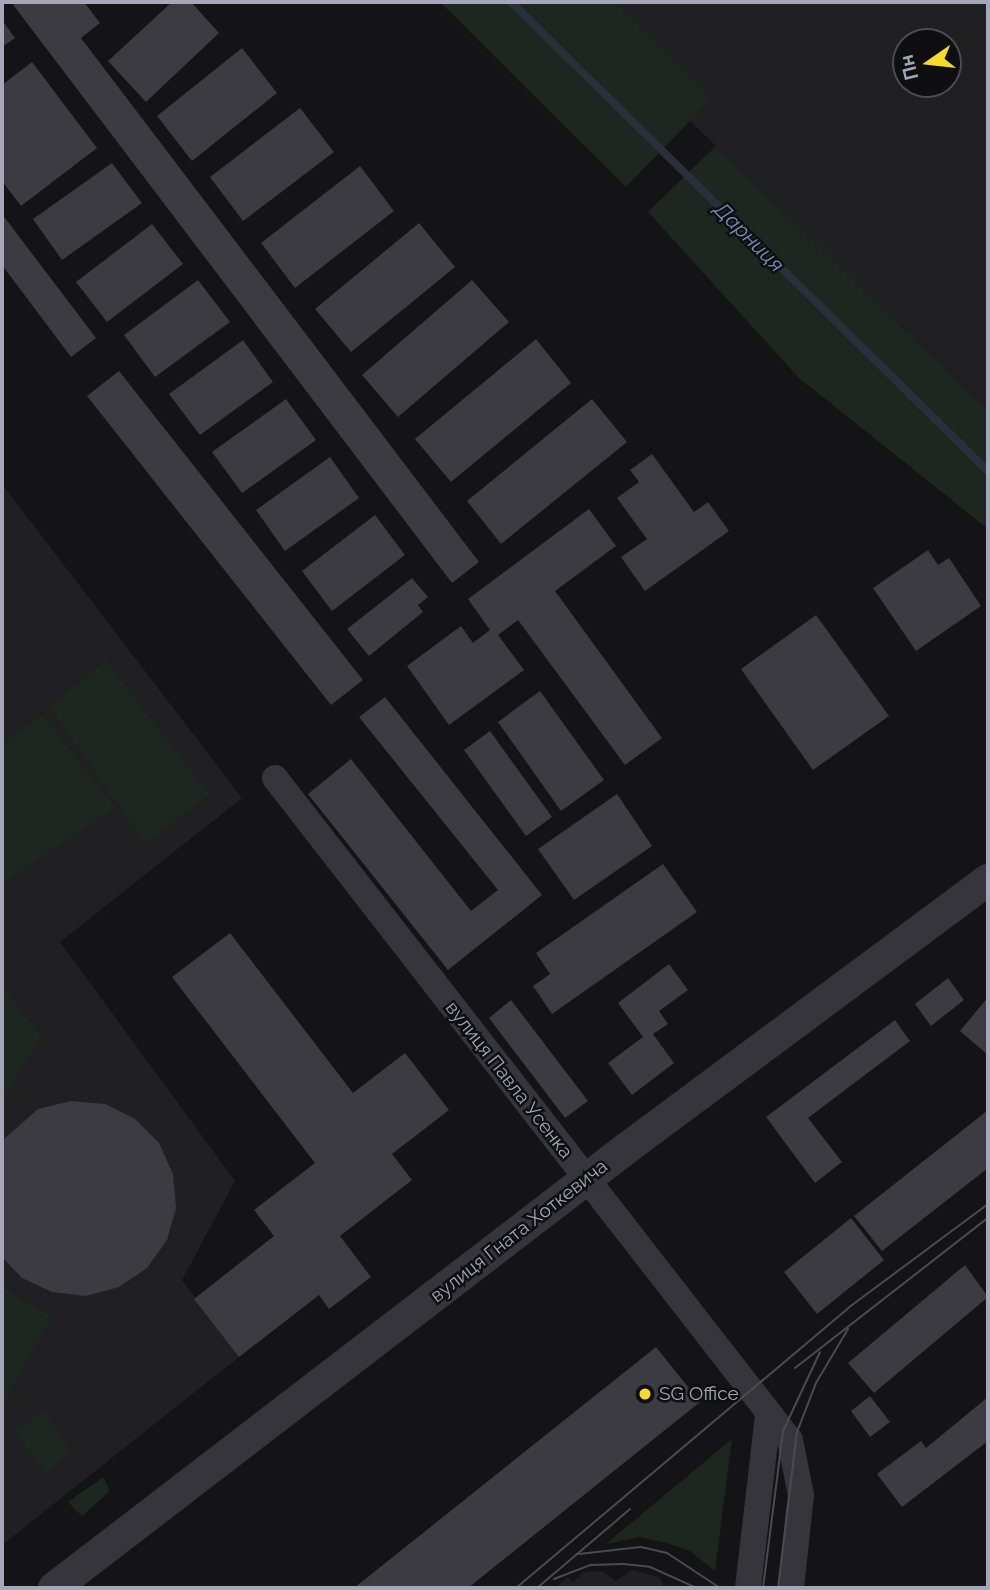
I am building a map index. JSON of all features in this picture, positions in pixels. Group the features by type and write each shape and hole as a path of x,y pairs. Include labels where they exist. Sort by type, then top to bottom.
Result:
{"street":[{"name":"вулиця Павла Усенка","path":"275,778 768,1416 790,1440 800,1477 790,1588"},
{"name":"вулиця Гната Хоткевича","path":"54,1588 586,1180 988,880"},
{"path":"748,1588 768,1416"}],"shaded area":[{"path":"440,2 615,2 712,98 626,187"},
{"path":"567,2 988,2 988,411 716,146"},
{"path":"716,146 988,411 988,529 799,378 648,212"},
{"path":"2,484 242,798 60,942 235,1181 182,1280 239,1357 2,1545"},
{"path":"106,661 209,794 146,844 49,707"},
{"path":"42,714 115,808 2,883 2,745"},
{"path":"2,985 42,1038 2,1099"},
{"path":"2,1287 52,1317 4,1401 2,1398"},
{"path":"44,1411 70,1450 46,1474 15,1431"},
{"path":"732,1439 715,1571 690,1551 667,1543 639,1537 606,1544"},
{"path":"103,1477 110,1491 82,1516 68,1502"},
{"path":"632,1570 659,1577 665,1588 555,1588 568,1577 573,1583 583,1572 602,1571 616,1581"}],"building":[{"path":"11,2 84,2 100,23 81,38 479,562 452,583"},
{"path":"172,2 191,2 219,33 146,102 108,61"},
{"path":"2,20 15,38 2,47"},
{"path":"242,48 277,93 192,161 157,116"},
{"path":"32,62 97,148 21,206 2,181 2,85"},
{"path":"300,108 334,152 243,221 210,177"},
{"path":"112,163 142,203 62,260 33,219"},
{"path":"360,166 394,211 295,288 261,243"},
{"path":"2,214 96,338 71,357 2,265"},
{"path":"419,223 455,267 351,352 315,309"},
{"path":"152,224 183,264 107,322 76,282"},
{"path":"198,280 230,322 155,377 124,335"},
{"path":"472,280 509,322 398,417 362,375"},
{"path":"536,339 571,383 451,482 415,439"},
{"path":"243,340 273,382 200,435 169,394"},
{"path":"119,371 363,680 331,705 87,396"},
{"path":"286,399 316,440 242,493 212,452"},
{"path":"592,399 627,442 501,544 467,501"},
{"path":"652,454 694,512 708,502 729,531 645,591 621,557 647,539 617,498 639,482 630,470"},
{"path":"330,457 359,498 285,551 256,510"},
{"path":"589,509 616,546 555,591 662,738 625,765 518,620 498,635 524,670 449,725 407,666 461,626 473,643 490,630 468,599"},
{"path":"375,515 405,555 332,611 302,571"},
{"path":"928,550 938,565 949,558 981,606 916,651 873,588"},
{"path":"412,578 428,597 418,605 423,612 369,656 347,629"},
{"path":"816,615 889,716 813,770 741,669"},
{"path":"540,691 604,780 561,811 498,722"},
{"path":"385,697 542,895 448,970 308,794 351,759 471,911 498,890 359,717"},
{"path":"490,731 552,817 526,836 464,750"},
{"path":"617,794 652,846 574,900 538,849"},
{"path":"663,864 697,912 552,1014 533,986 550,974 536,953"},
{"path":"230,933 353,1093 405,1053 449,1110 392,1154 412,1180 340,1236 371,1277 329,1309 319,1295 239,1357 194,1299 274,1236 254,1210 315,1163 172,977"},
{"path":"669,964 688,990 659,1011 668,1024 653,1034 674,1063 632,1095 608,1063 643,1037 618,1003"},
{"path":"948,978 964,1000 931,1026 915,1004"},
{"path":"988,997 988,1055 960,1031"},
{"path":"511,1000 588,1101 565,1118 489,1018"},
{"path":"895,1020 910,1041 808,1118 842,1162 815,1183 766,1117"},
{"path":"71,1101 105,1104 135,1119 159,1143 173,1174 176,1208 167,1240 147,1268 119,1287 86,1296 52,1292 22,1278 2,1257 2,1141 38,1109"},
{"path":"988,1110 988,1168 882,1251 854,1216"},
{"path":"851,1218 884,1260 817,1314 784,1272"},
{"path":"965,1265 988,1297 874,1393 848,1363"},
{"path":"656,1347 700,1402 468,1588 354,1588"},
{"path":"870,1396 890,1422 870,1437 851,1411"},
{"path":"988,1397 988,1441 902,1507 877,1474 921,1441 926,1448"}],"waterway":[{"name":"Дарниця","path":"511,2 988,471"}],"tram line":[{"path":"516,1588 848,1308 988,1204"},
{"path":"795,1368 988,1218"},
{"path":"778,1588 797,1432 816,1383 848,1329"},
{"path":"763,1588 783,1431 820,1352"},
{"path":"537,1588 630,1509"},
{"path":"579,1554 641,1547 667,1553 720,1588"},
{"path":"554,1579 591,1565 623,1564 650,1567 697,1588"}],"place":[{"name":"SG Office","path":"645,1394"}]}
